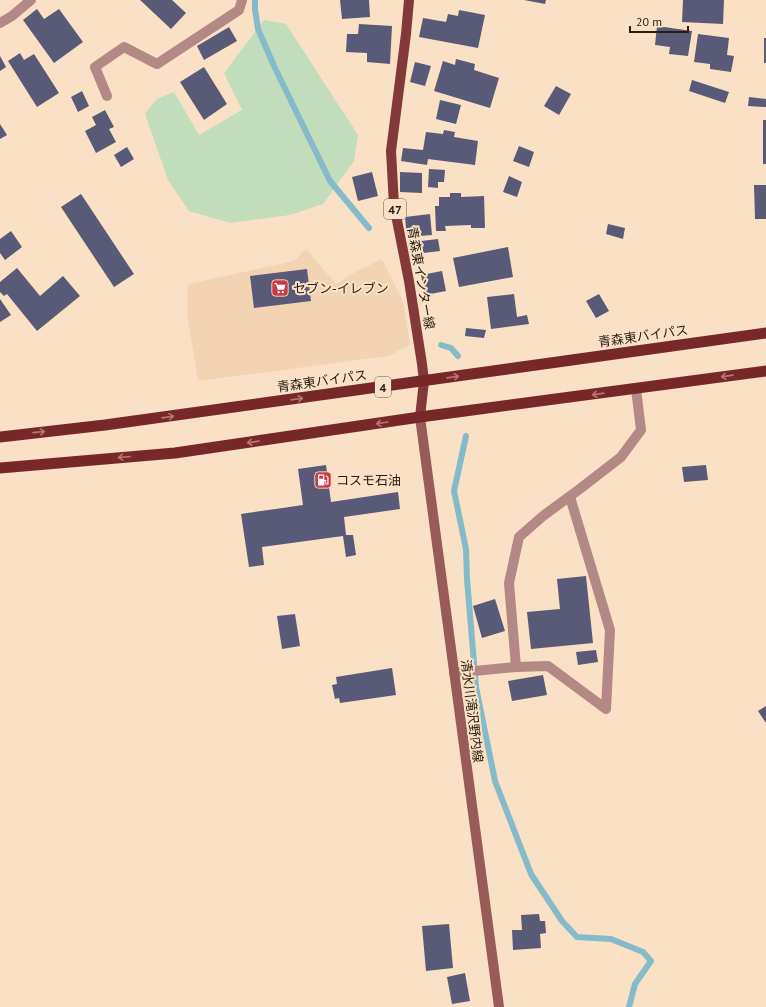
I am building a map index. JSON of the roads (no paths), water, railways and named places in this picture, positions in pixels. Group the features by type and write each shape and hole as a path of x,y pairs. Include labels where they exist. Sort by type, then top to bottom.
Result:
{"highway":[{"name":"青森東バイパス","path":"0,436 104,425 766,333"},
{"path":"0,468 175,453 420,417 766,371"}],"main road":[{"name":"青森東インター線","path":"409,0 391,151 394,205 409,281 424,381 420,417"},
{"name":"清水川滝沢野内線","path":"420,417 499,1007"}],"street":[{"path":"0,23 12,16 31,0"},
{"path":"107,96 95,67 124,47 157,64 239,10 242,0"},
{"path":"516,666 509,583 519,536 621,457 641,430 636,388"},
{"path":"454,673 516,666 548,666 606,709 610,630 570,497"}],"waterway":[{"path":"255,0 258,29 274,66 330,181 369,228"},
{"path":"441,345 451,348 458,356"},
{"path":"466,436 454,491 466,549 476,687 495,781 531,874 562,921 577,937 611,939 643,952 651,961 635,984 629,1007"}],"place":[{"name":"セブン-イレブン","path":"280,288"},
{"name":"コスモ石油","path":"323,480"}]}
